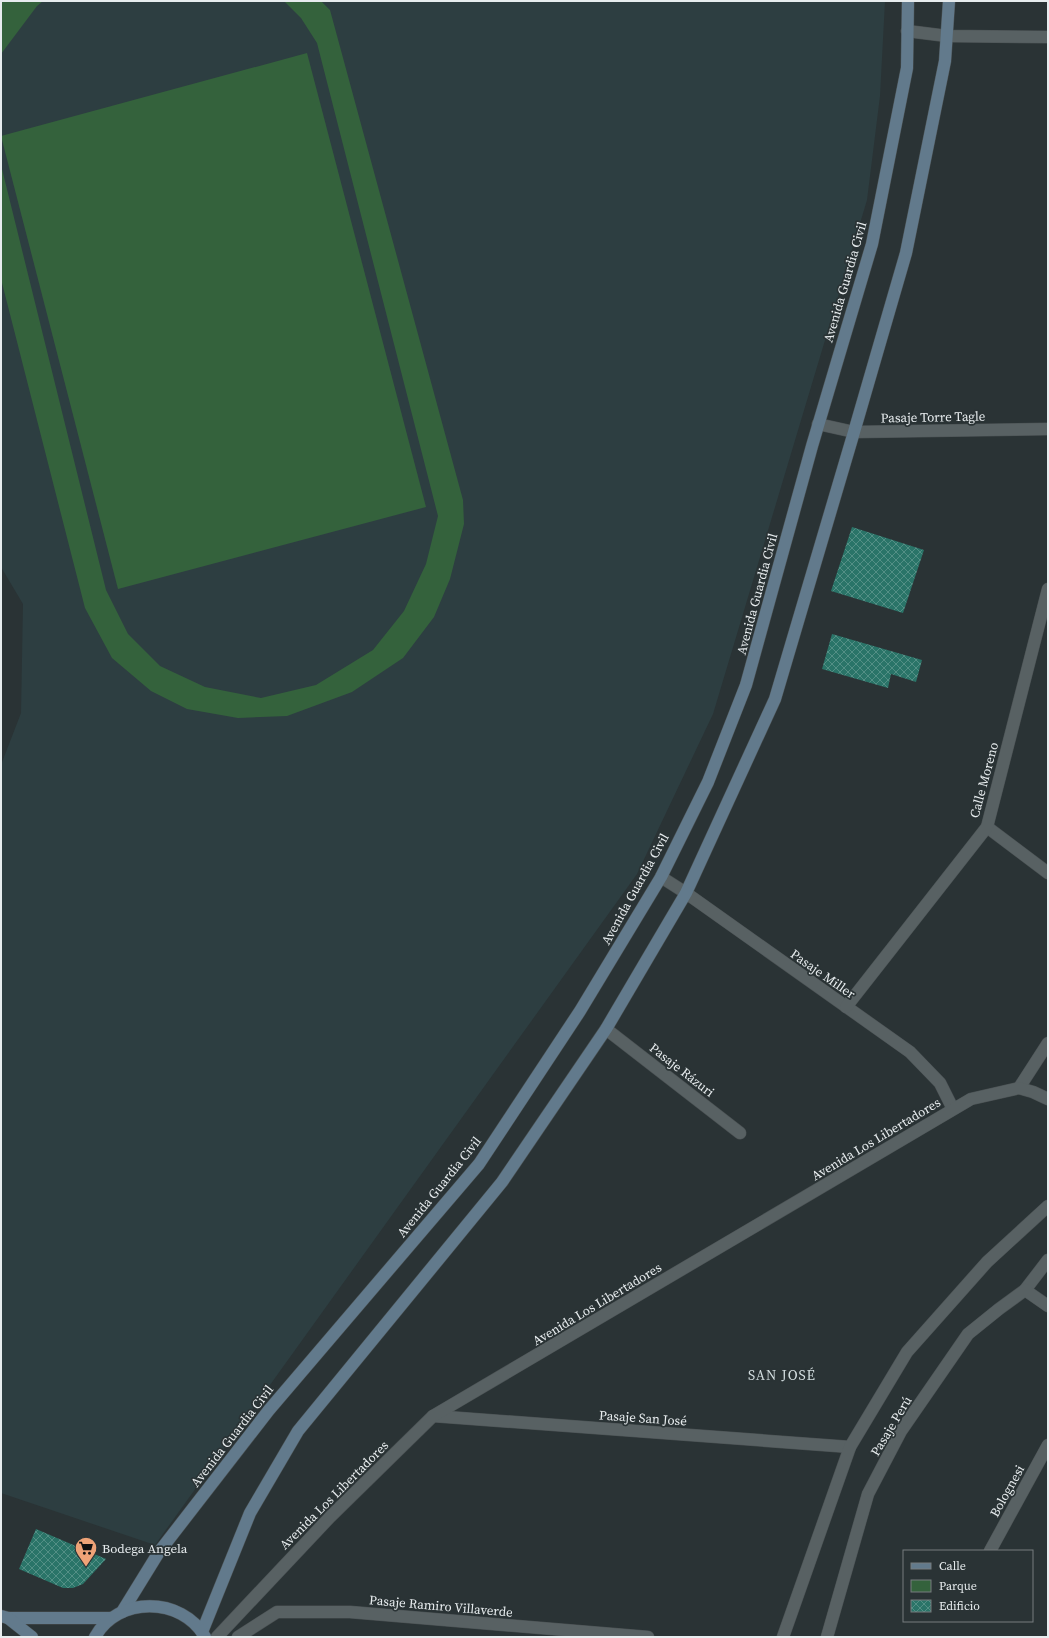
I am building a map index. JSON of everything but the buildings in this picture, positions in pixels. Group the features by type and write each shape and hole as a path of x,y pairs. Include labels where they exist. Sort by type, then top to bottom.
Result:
{"street":[{"name":"Avenida Guardia Civil","path":"122,1612 159,1552 268,1410 479,1164 580,1012 661,877 708,782 746,685 818,424 872,244 907,68 908,1"},
{"path":"95,1637 98,1631 111,1618 139,1606 157,1606 175,1610 190,1619 203,1635 250,1513 298,1431 502,1182 606,1029 686,893 775,698 854,432 906,253 945,61 949,1"},
{"path":"907,32 946,36 1048,37"},
{"name":"Pasaje Torre Tagle","path":"818,424 854,432 1048,429"},
{"name":"Calle Moreno","path":"846,1007 987,827 1048,589"},
{"path":"987,827 1048,873"},
{"name":"Pasaje Miller","path":"661,877 686,893 910,1052 940,1083 953,1109"},
{"name":"Pasaje Rázuri","path":"606,1029 740,1133"},
{"path":"1048,1043 1019,1088 1033,1092 1048,1099"},
{"name":"Avenida Los Libertadores","path":"217,1637 330,1517 433,1416 953,1109 971,1099 1019,1088"},
{"path":"782,1637 850,1447 907,1352 987,1262 1048,1206"},
{"name":"Pasaje Perú","path":"827,1637 868,1494 901,1431 968,1334 1025,1290 1048,1260"},
{"path":"1025,1290 1048,1306"},
{"name":"Pasaje San José","path":"433,1416 850,1447"},
{"name":"Bolognesi","path":"991,1550 1048,1445"},
{"name":"Pasaje Ramiro Villaverde","path":"238,1637 277,1612 350,1612 648,1637"},
{"path":"5,1617 111,1618"},
{"path":"5,1617 32,1637"}],"shaded area":[{"path":"1,1 885,1 880,96 867,200 713,714 637,874 155,1545 1,1493 1,765 21,713 23,604 1,567"}],"green space":[{"path":"1,1 43,1 37,6 1,54"},
{"path":"284,1 321,1 330,10 463,500 464,524 450,579 434,617 403,658 352,692 287,716 238,718 187,709 151,691 112,658 85,608 1,279 1,165 106,590 128,634 160,666 205,687 261,698 316,685 373,650 404,611 426,564 438,516 317,43 301,18"},
{"path":"307,53 426,507 118,589 1,136"}],"place":[{"name":"Bodega Angela","path":"86,1568"}],"district":[{"name":"SAN JOSÉ","path":"782,1375"}]}
